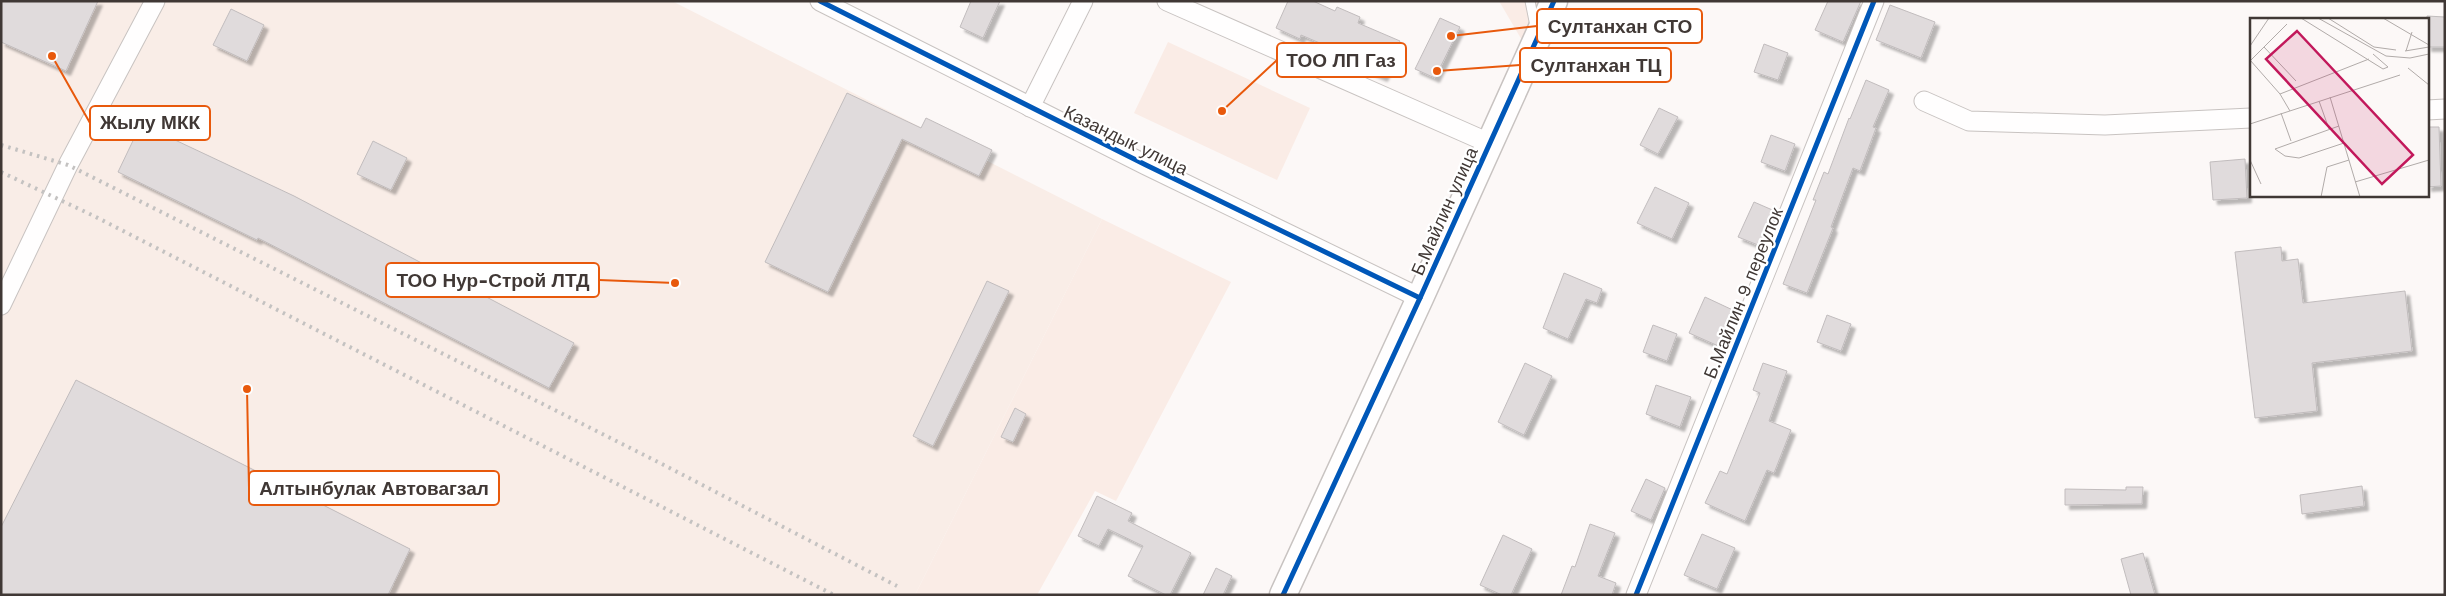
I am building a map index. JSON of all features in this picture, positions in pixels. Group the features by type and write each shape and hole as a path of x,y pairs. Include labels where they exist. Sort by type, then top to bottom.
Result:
{"street":[{"path":"1,305 68,165 155,1"},
{"name":"Казандык улица","path":"820,1 1030,107 1420,298"},
{"path":"1030,107 1083,1"},
{"path":"1167,1 1490,143"},
{"name":"Б.Майлин улица","path":"1283,595 1554,1"},
{"name":"Б.Майлин 9 переулок","path":"1636,595 1874,1"},
{"path":"1924,101 1969,121 2105,125 2250,118"},
{"path":"2428,110 2445,109"}],"lane":[{"path":"1530,1 1537,38"}],"shaded area":[{"path":"1,1 672,1 1102,219 915,595 1,595"},
{"path":"1499,1 1542,1 1523,42"},
{"path":"1168,42 1310,108 1277,180 1134,113"},
{"path":"1102,219 1231,282 1116,501 1095,491 1037,595 915,595"}],"building":[{"path":"1,1 98,1 66,71 1,42"},
{"path":"971,1 1000,1 983,38 960,27"},
{"path":"1288,1 1313,1 1335,11 1337,7 1360,17 1358,23 1400,41 1383,77 1359,67 1362,61 1301,35 1300,39 1276,28"},
{"path":"1828,1 1861,1 1843,42 1815,30"},
{"path":"1890,5 1935,22 1921,58 1876,40"},
{"path":"231,9 264,25 247,61 213,45"},
{"path":"2427,16 2445,17 2445,47 2428,47"},
{"path":"1440,18 1460,27 1435,78 1415,69"},
{"path":"1764,44 1788,53 1778,80 1754,72"},
{"path":"1866,80 1889,90 1873,127 1876,128 1860,171 1853,168 1831,227 1833,228 1807,293 1783,284 1816,200 1813,200 1824,172 1828,174 1849,118"},
{"path":"847,93 921,128 926,118 992,150 979,176 902,139 828,292 765,262"},
{"path":"1659,108 1678,117 1658,154 1640,145"},
{"path":"141,124 294,196 574,343 549,388 258,238 257,240 118,172"},
{"path":"2428,127 2439,127 2441,186 2428,187"},
{"path":"1771,135 1795,144 1785,171 1761,162"},
{"path":"373,141 407,158 391,190 357,174"},
{"path":"2245,159 2247,198 2213,200 2210,162"},
{"path":"1655,187 1689,203 1672,239 1637,223"},
{"path":"1754,202 1777,212 1763,247 1738,237"},
{"path":"2281,247 2282,261 2298,259 2303,303 2405,291 2412,351 2312,363 2317,411 2255,418 2235,252"},
{"path":"1564,273 1602,289 1597,303 1586,299 1568,339 1543,328"},
{"path":"987,281 1009,291 933,446 913,436"},
{"path":"1705,297 1737,312 1723,348 1689,333"},
{"path":"1827,315 1851,324 1841,351 1817,342"},
{"path":"1653,325 1677,334 1667,361 1643,352"},
{"path":"1525,363 1552,376 1524,435 1498,422"},
{"path":"1763,363 1787,371 1769,421 1791,430 1774,473 1767,470 1745,521 1705,503 1720,471 1727,474 1760,393 1753,390"},
{"path":"76,380 410,549 388,595 1,595 1,527"},
{"path":"1656,385 1691,397 1680,427 1646,414"},
{"path":"1015,408 1026,414 1013,442 1001,437"},
{"path":"1646,479 1665,488 1651,520 1631,511"},
{"path":"2362,486 2364,506 2302,514 2300,495"},
{"path":"2126,487 2143,487 2142,504 2065,505 2065,489 2126,490"},
{"path":"1097,496 1132,513 1128,521 1191,553 1170,595 1166,595 1128,576 1143,546 1108,529 1099,546 1078,536"},
{"path":"1590,524 1615,533 1598,576 1616,583 1612,595 1561,595 1572,566 1575,567"},
{"path":"1702,534 1735,548 1717,589 1684,575"},
{"path":"1503,535 1532,549 1511,595 1502,595 1480,585"},
{"path":"2143,553 2155,595 2131,595 2121,559"},
{"path":"1216,568 1232,576 1223,595 1203,595"}],"railway":[{"path":"1,145 68,165 660,463 897,586"},
{"path":"1,172 94,216 834,595"}],"cycle path":[{"path":"820,1 1146,165 1420,298"},
{"path":"1283,595 1554,1"},
{"path":"1636,595 1874,1"}],"place":[{"name":"Султанхан СТО","path":"1451,36"},
{"name":"Жылу МКК","path":"52,56"},
{"name":"Султанхан ТЦ","path":"1437,71"},
{"name":"ТОО ЛП Газ","path":"1222,111"},
{"name":"ТОО Нур-Строй ЛТД","path":"675,283"},
{"name":"Алтынбулак Автовагзал","path":"247,389"}]}
